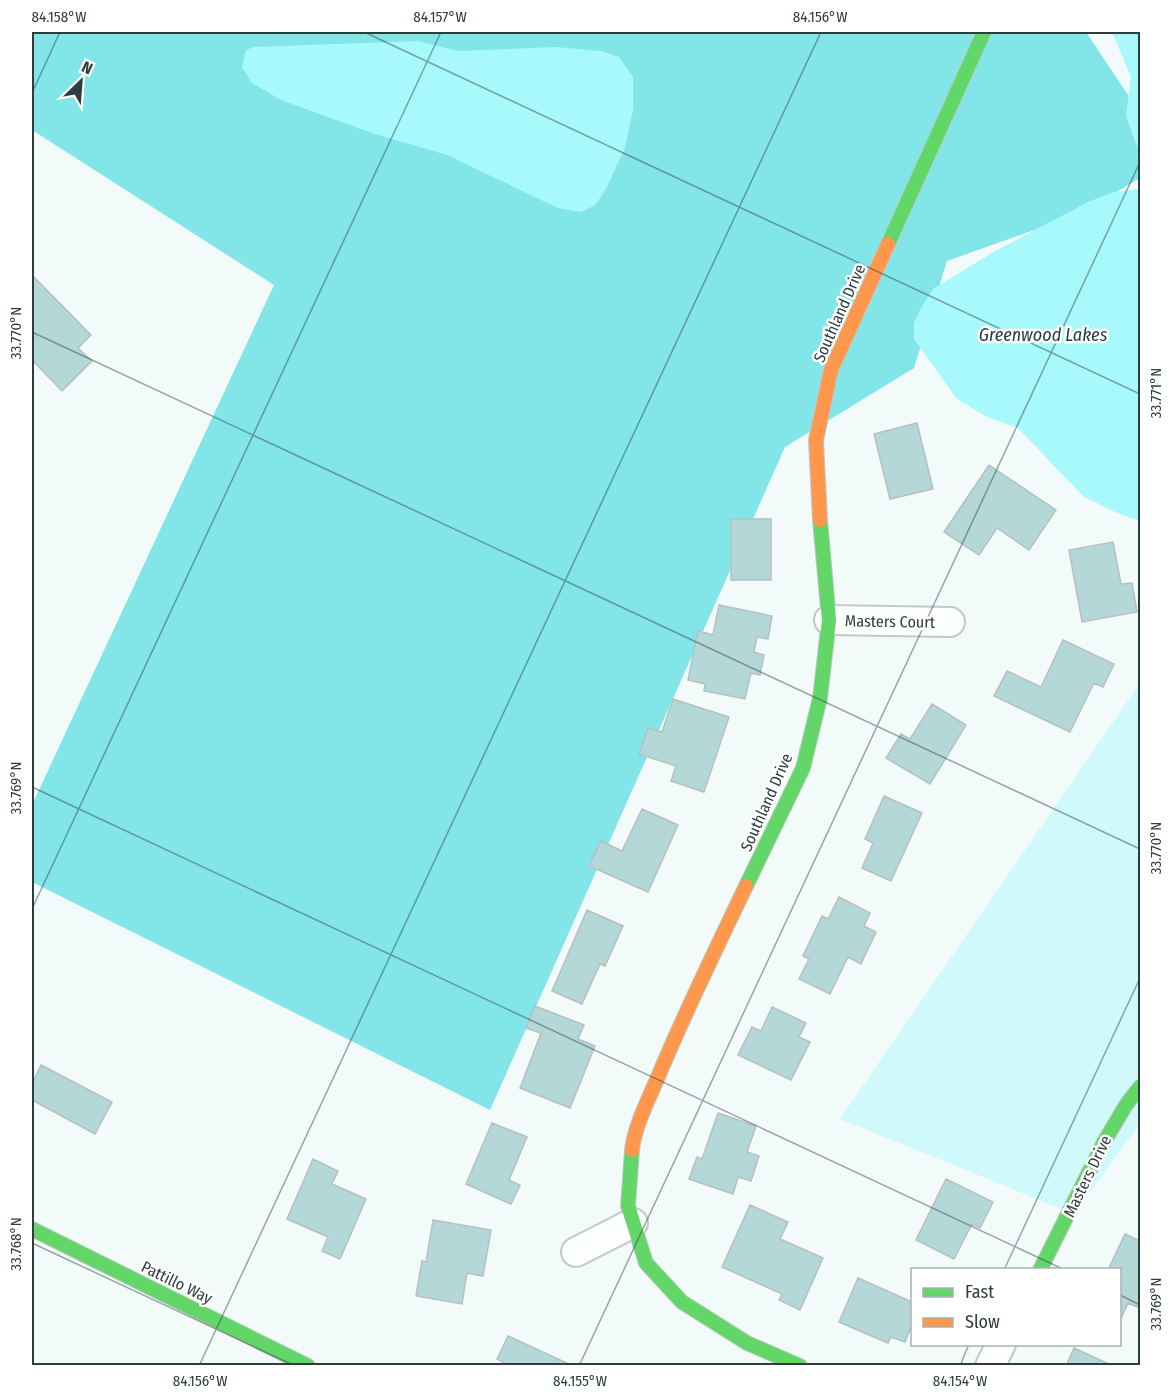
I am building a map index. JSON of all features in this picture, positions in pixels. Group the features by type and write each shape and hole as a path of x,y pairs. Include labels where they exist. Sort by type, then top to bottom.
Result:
{"street":[{"name":"Southland Drive","path":"800,1365 747,1343 682,1302 646,1263 628,1206 633,1142 677,1031 802,768 820,698 829,620 820,521 816,440 831,370 984,32"},
{"name":"Masters Court","path":"829,620 950,622"},
{"name":"Masters Drive","path":"1041,1268 1101,1144 1132,1094 1140,1087"},
{"path":"576,1252 633,1223"},
{"name":"Pattillo Way","path":"32,1229 309,1365"},
{"path":"990,1365 1000,1346"}],"shaded area":[{"path":"32,32 1086,32 1140,111 1140,178 1079,214 947,261 914,368 785,447 490,1110 32,882 32,805 274,285 32,130"},
{"path":"1140,683 1140,1124 1074,1214 840,1119"}],"water":[{"path":"1112,32 1140,32 1140,150 1126,116 1131,77"},
{"path":"418,41 458,51 556,47 602,51 619,57 633,77 633,110 625,148 605,191 595,205 581,212 558,208 447,155 372,133 281,100 252,83 242,67 246,50 254,47"},
{"name":"Greenwood Lakes","path":"1140,189 1140,521 1117,513 1083,496 1018,428 987,417 957,399 914,339 914,323 933,289 997,250 1088,202 1114,192"}],"building":[{"path":"32,275 91,335 78,348 92,361 62,391 32,360 32,340 36,336 32,331"},
{"path":"917,423 933,489 890,499 874,434"},
{"path":"989,465 1056,510 1029,550 997,528 979,555 944,532"},
{"path":"731,519 771,519 771,580 731,580"},
{"path":"1113,542 1121,584 1132,583 1137,612 1082,622 1069,550"},
{"path":"719,605 772,616 768,639 757,637 754,652 764,655 760,675 751,673 745,699 704,691 705,684 688,680 698,631 713,635"},
{"path":"1063,640 1114,664 1103,687 1094,683 1070,732 994,696 1007,671 1041,687"},
{"path":"673,699 729,717 704,792 671,781 676,766 639,754 648,728 662,732"},
{"path":"932,704 966,725 930,784 886,758 901,734 910,739"},
{"path":"884,796 922,813 891,881 862,868 873,843 865,839"},
{"path":"642,809 678,825 648,892 589,866 601,841 622,851"},
{"path":"839,897 870,913 864,926 876,932 861,964 848,957 830,994 799,979 809,959 803,956 822,916 828,919"},
{"path":"587,910 623,926 605,966 600,964 582,1004 552,991"},
{"path":"535,1006 584,1025 578,1039 595,1046 570,1108 520,1088 541,1033 526,1028"},
{"path":"772,1007 806,1023 799,1037 810,1042 791,1080 738,1055 752,1027 761,1031"},
{"path":"41,1065 112,1102 95,1134 32,1100 32,1084"},
{"path":"718,1113 756,1126 747,1152 759,1156 751,1181 738,1177 733,1194 689,1179 697,1157 702,1159"},
{"path":"492,1123 527,1137 509,1180 520,1185 511,1204 466,1184"},
{"path":"313,1159 338,1171 332,1184 366,1199 340,1259 322,1251 328,1237 287,1219"},
{"path":"946,1179 993,1202 980,1228 972,1224 954,1259 916,1240"},
{"path":"750,1205 788,1222 780,1239 823,1258 800,1310 779,1300 782,1294 722,1267"},
{"path":"433,1220 491,1230 483,1276 467,1273 462,1304 416,1296 422,1261 426,1262"},
{"path":"1125,1234 1140,1241 1140,1308 1128,1303 1121,1319 1121,1268 1109,1268"},
{"path":"858,1278 911,1302 911,1327 905,1342 891,1337 888,1343 839,1322"},
{"path":"508,1336 571,1365 510,1366 497,1359"},
{"path":"1074,1348 1111,1365 1111,1366 1066,1366"}],"traffic: fast":[{"path":"888,244 984,32"},
{"path":"746,886 803,768 820,698 829,620 820,520"},
{"path":"1041,1268 1104,1142 1126,1105 1140,1087"},
{"path":"632,1150 628,1206 646,1263 682,1302 747,1343 800,1366"},
{"path":"32,1229 308,1366"}],"traffic: slow":[{"path":"820,520 816,440 831,370 888,244"},
{"path":"632,1150 646,1104 746,886"}]}
